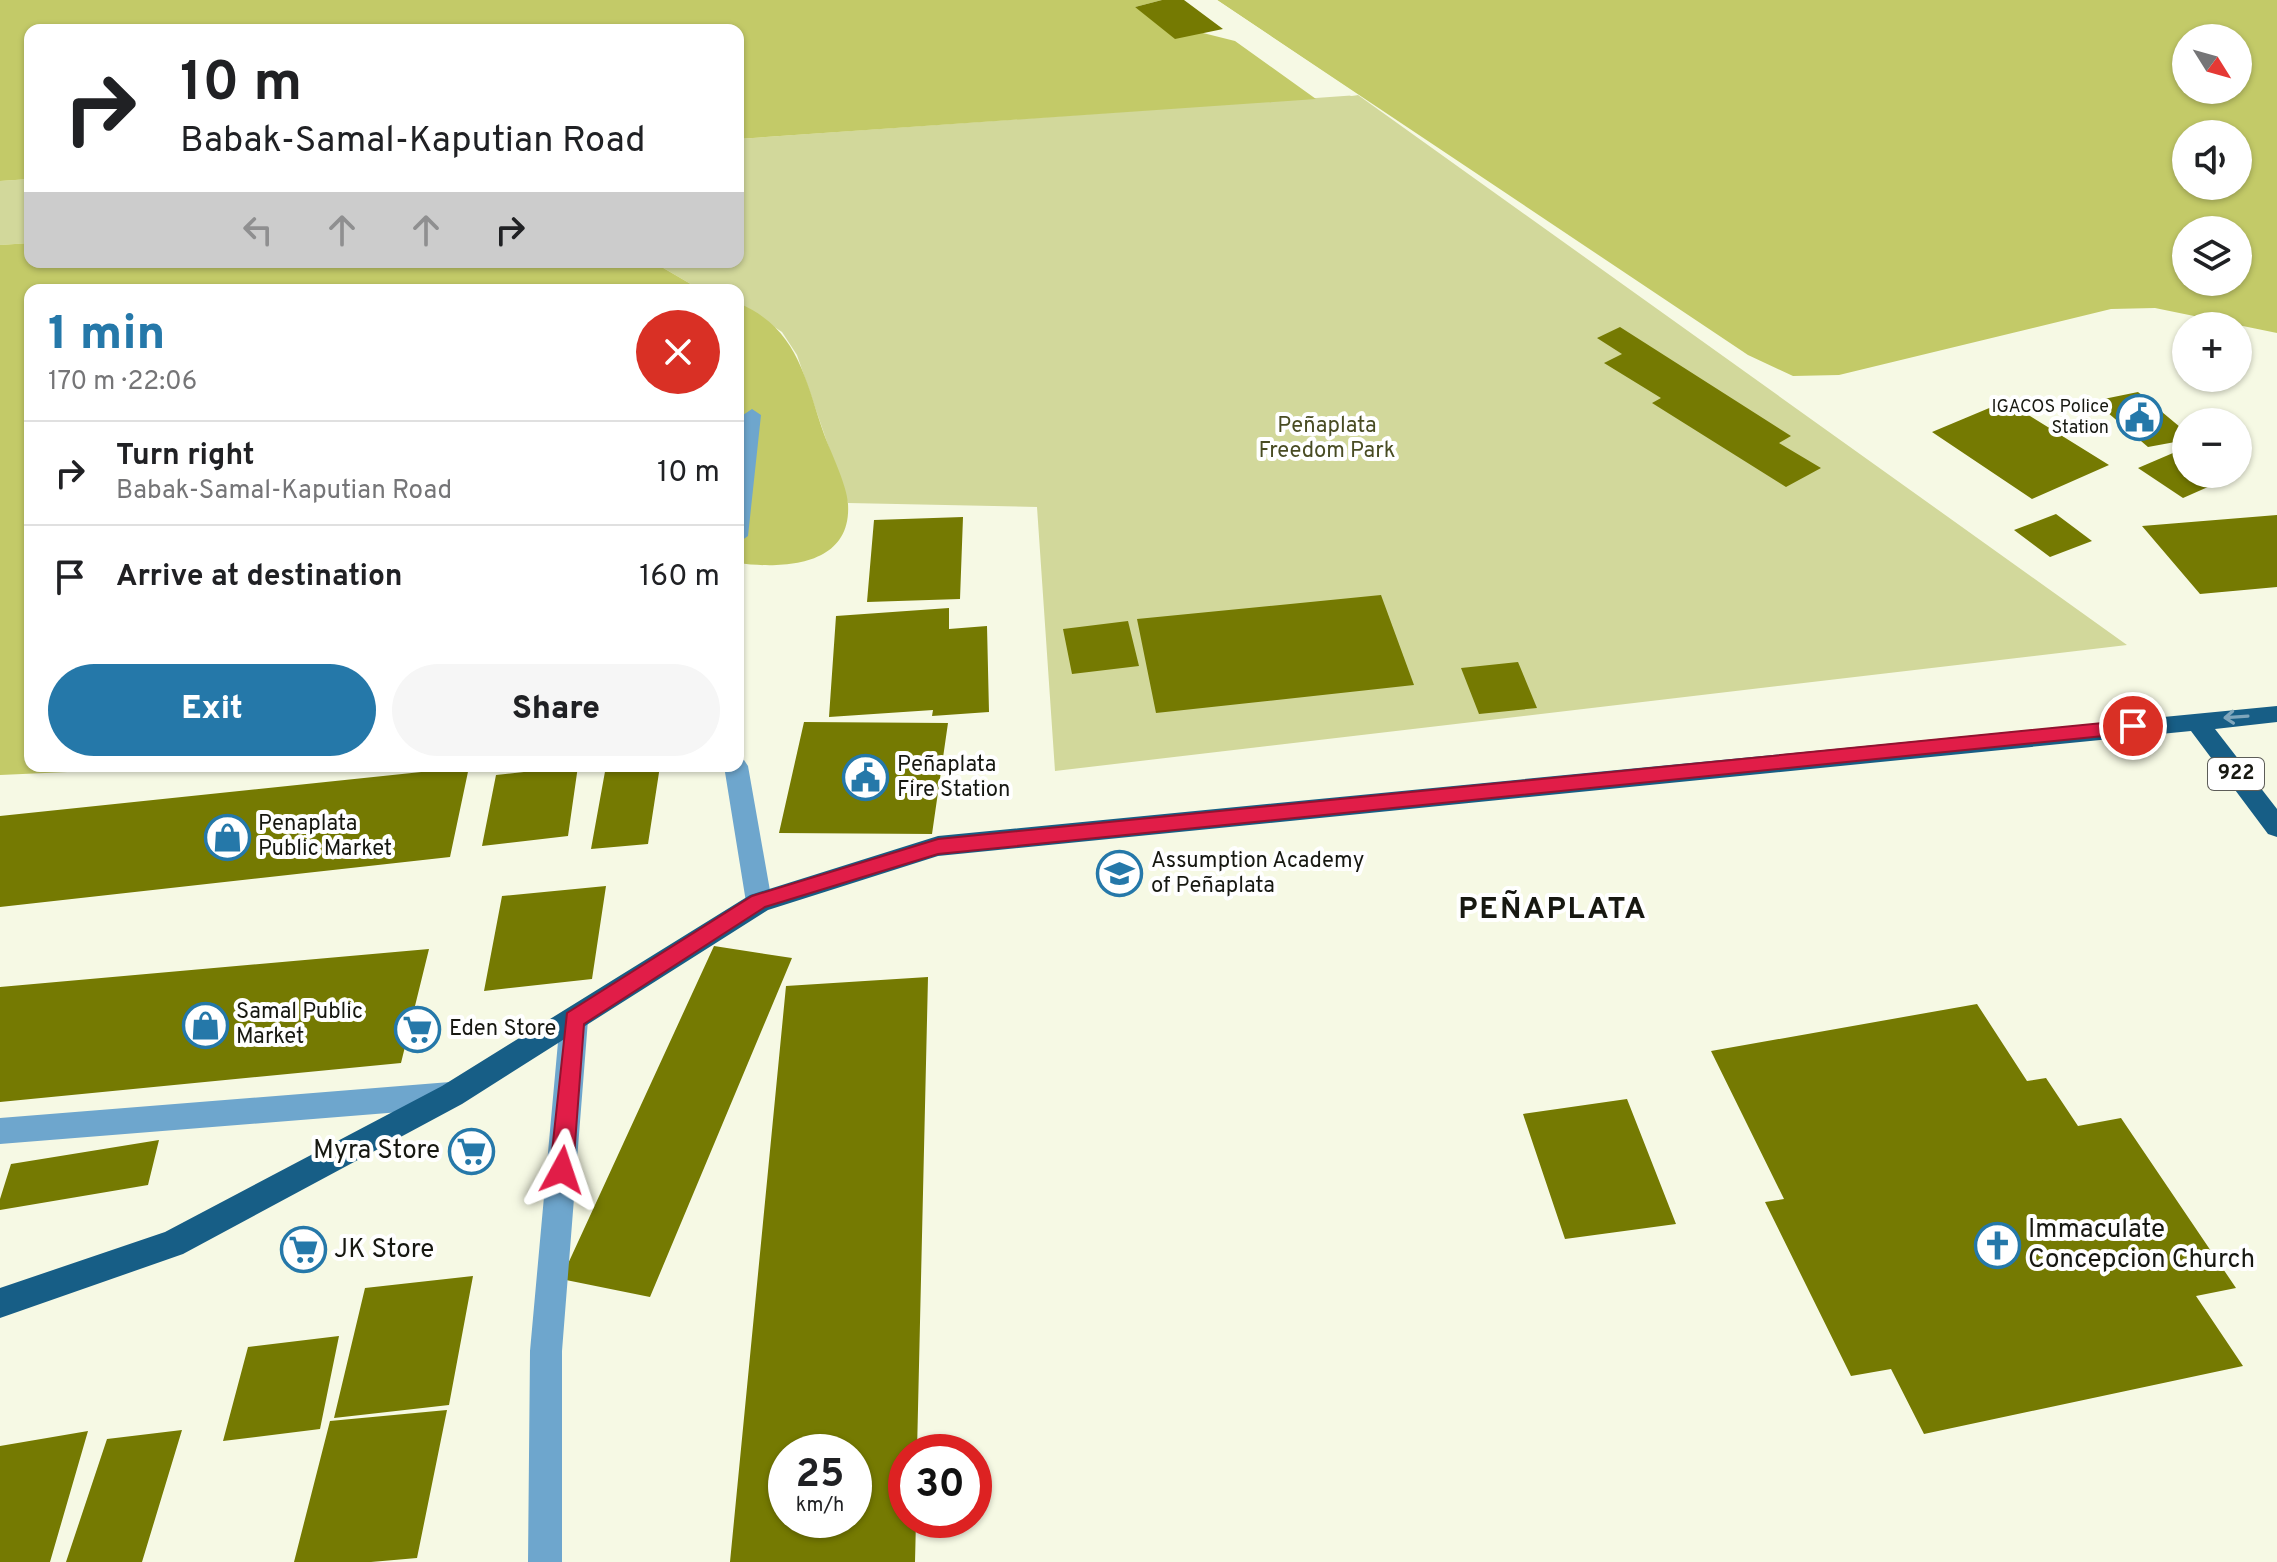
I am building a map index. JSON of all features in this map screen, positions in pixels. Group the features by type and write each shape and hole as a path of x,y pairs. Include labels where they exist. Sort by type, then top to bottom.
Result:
{"main road":[{"path":"0,1303 172,1244 452,1095 759,902 938,846 2277,714"},
{"name":"922","path":"2196,720 2277,827"}],"street":[{"path":"744,488 752,415"},
{"path":"737,772 759,902"},
{"path":"545,1562 546,1351 574,1020"},
{"path":"0,1131 452,1095"}],"green space":[{"name":"Peñaplata Freedom Park","path":"1358,95 2127,645 1055,771 1037,507 848,503 797,355 782,332 744,307 744,284 691,284 663,268 744,268 744,139"},
{"path":"24,179 24,243 0,245 0,181"}],"shaded area":[{"path":"0,0 1162,0 1135,7 1203,33 1235,41 1316,99 744,139 744,24 24,24 24,179 0,181"},
{"path":"1217,0 2277,0 2277,333 2252,328 2252,312 2111,309 1839,375 1793,376 1748,355"},
{"path":"24,243 24,268 663,268 691,284 24,284 24,772 68,772 0,775 0,245"},
{"path":"744,306 774,326 796,357 845,488 848,504 846,525 839,541 827,552 793,564 744,564"}],"pier":[{"path":"1213,0 1217,0 1358,95 1351,96"}],"building":[{"path":"1162,0 1184,0 1223,29 1175,39 1135,7"},
{"path":"1620,327 1791,436 1779,443 1821,468 1786,487 1652,403 1661,398 1604,363 1622,354 1597,338"},
{"name":"IGACOS Police Station","path":"2138,392 2172,420 2172,443 2148,447 2094,401"},
{"path":"2006,401 2109,465 2032,499 1932,432"},
{"path":"2172,453 2172,488 2206,488 2183,498 2138,468"},
{"path":"2056,514 2092,541 2050,557 2014,530"},
{"path":"2277,515 2277,587 2200,594 2142,526"},
{"path":"963,517 960,599 867,602 874,520"},
{"path":"1381,595 1414,685 1156,713 1137,619"},
{"path":"949,608 949,629 987,626 989,712 932,716 933,710 829,717 836,616"},
{"path":"1128,621 1139,666 1072,674 1063,629"},
{"path":"1518,662 1537,708 1479,714 1461,668"},
{"name":"Peñaplata Fire Station","path":"804,722 948,723 932,834 779,833"},
{"name":"Penaplata Public Market","path":"421,772 468,772 450,857 0,907 0,816"},
{"path":"577,772 568,836 482,846 496,775"},
{"path":"605,772 659,772 648,844 591,849"},
{"path":"606,886 592,979 484,991 502,896"},
{"path":"714,946 792,958 650,1297 561,1279"},
{"name":"Samal Public Market","path":"429,949 401,1063 0,1102 0,987"},
{"path":"928,977 917,1434 888,1434 888,1538 916,1538 915,1562 730,1562 786,986"},
{"name":"Immaculate Concepcion Church","path":"1977,1004 2027,1081 2046,1078 2078,1126 2121,1118 2236,1288 2196,1296 2243,1366 1924,1434 1891,1369 1851,1376 1765,1202 1784,1199 1711,1051"},
{"path":"1627,1099 1676,1224 1565,1239 1523,1114"},
{"path":"159,1140 148,1185 0,1210 0,1199 11,1164"},
{"path":"473,1276 449,1405 334,1418 365,1288"},
{"path":"339,1336 320,1429 223,1441 248,1347"},
{"path":"447,1410 417,1558 371,1562 294,1562 330,1421"},
{"path":"182,1430 142,1562 66,1562 107,1439"},
{"path":"88,1431 50,1562 0,1562 0,1446"}],"place":[{"name":"IGACOS Police Station","path":"2140,417"},
{"name":"Peñaplata Fire Station","path":"866,778"},
{"name":"Penaplata Public Market","path":"227,837"},
{"name":"Assumption Academy of Peñaplata","path":"1120,874"},
{"name":"Samal Public Market","path":"205,1025"},
{"name":"Eden Store","path":"418,1029"},
{"name":"Myra Store","path":"471,1151"},
{"name":"Immaculate Concepcion Church","path":"1997,1245"},
{"name":"JK Store","path":"303,1250"}],"district":[{"name":"PEÑAPLATA","path":"1553,910"}],"route":[{"path":"562,1170 574,1020 759,902 938,846 2133,726"}]}
